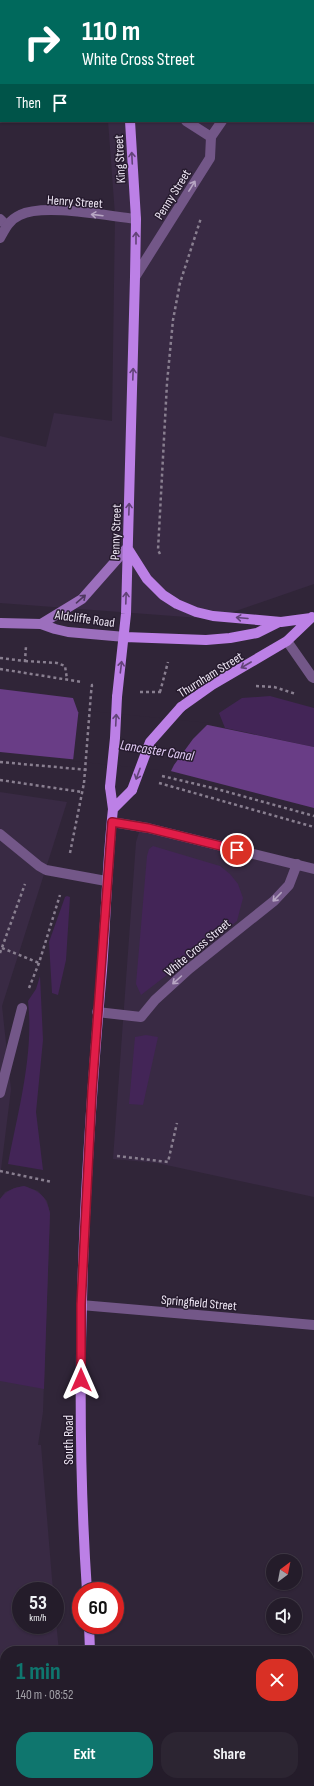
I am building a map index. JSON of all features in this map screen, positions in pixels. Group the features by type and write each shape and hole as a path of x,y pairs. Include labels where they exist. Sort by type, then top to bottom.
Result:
{"main road":[{"name":"King Street","path":"130,122 134,196"},
{"name":"Penny Street","path":"110,787 116,738 117,697 124,637 128,548 136,278 136,219 134,196"},
{"name":"Thurnham Street","path":"128,548 147,579 163,595 176,604 196,612 213,616 281,622 312,617"},
{"name":"Thurnham Street","path":"113,809 132,790 150,742 181,707 212,685 287,641 312,617"},
{"name":"Thurnham Street","path":"124,637 206,640 230,638 257,633 281,622"},
{"name":"South Road","path":"87,1582 81,1470 81,1305 97,1012 102,969 106,881 113,809 110,787"},
{"path":"89,1634 90,1646"}],"street":[{"path":"188,122 211,137 221,122"},
{"name":"Penny Street","path":"136,278 210,158 211,137"},
{"name":"Henry Street","path":"0,238 3,222 20,215 51,209 136,219"},
{"name":"Aldcliffe Road","path":"41,624 82,599 128,548"},
{"name":"Aldcliffe Road","path":"0,623 41,624 68,632 124,637"},
{"path":"287,641 314,678"},
{"path":"112,822 148,828 314,869"},
{"path":"0,834 46,870 106,881"},
{"name":"White Cross Street","path":"97,1012 141,1017 155,1000 189,969 274,901 289,885 297,864"},
{"path":"0,1093 22,1008"},
{"name":"Springfield Street","path":"81,1305 314,1325"}],"path":[{"path":"158,550 173,320 180,283 191,245 203,212"},
{"path":"25,661 26,646"},
{"path":"0,658 57,663 65,666 66,679"},
{"path":"137,692 160,692 169,658"},
{"path":"0,669 82,682"},
{"path":"22,1008 57,910 65,874 84,783 92,684"},
{"path":"252,686 274,687 299,694"},
{"path":"0,762 91,770"},
{"path":"155,775 217,789 314,816"},
{"path":"0,780 82,792"},
{"path":"163,785 314,828"},
{"path":"0,953 33,861"},
{"path":"2,948 39,963"},
{"path":"117,1156 168,1162 177,1122"},
{"path":"0,1171 52,1182"}],"shaded area":[{"path":"108,122 314,122 314,584 213,619 0,603 0,436 46,447 54,413 112,421 115,215"},
{"path":"270,696 314,708 314,747 225,728 219,713 242,698"},
{"path":"0,792 67,802 2,1006 11,1089 0,1177"},
{"path":"142,823 314,868 314,1197 157,1163 113,1159 136,842"},
{"path":"153,846 220,866 230,874 238,884 243,898 237,921 141,995 136,984 147,856 149,849"},
{"path":"65,897 70,897 66,960 58,995 52,993 49,942"},
{"path":"40,976 43,1040 36,1112 43,1170 8,1164 27,1062 29,1042 28,1001 36,989"},
{"path":"146,1035 158,1037 143,1105 129,1104 135,1037"},
{"path":"24,1186 38,1191 47,1201 50,1213 43,1412 38,1445 41,1445 52,1582 12,1582 12,1634 57,1634 58,1646 0,1646 0,1199 5,1192"},
{"path":"24,1186 35,1190 42,1195 47,1202 50,1213 44,1389 0,1381 0,1199 10,1190"}],"water":[{"name":"Lancaster Canal","path":"0,689 73,698 78,712 208,725 314,747 314,808 159,768 0,752"}],"pier":[{"path":"79,707 80,710 209,723 193,739 170,773 159,770 73,761"}],"route":[{"path":"81,1380 81,1305 92,1091 97,1012 102,969 106,881 112,822 148,828 237,850"}]}
